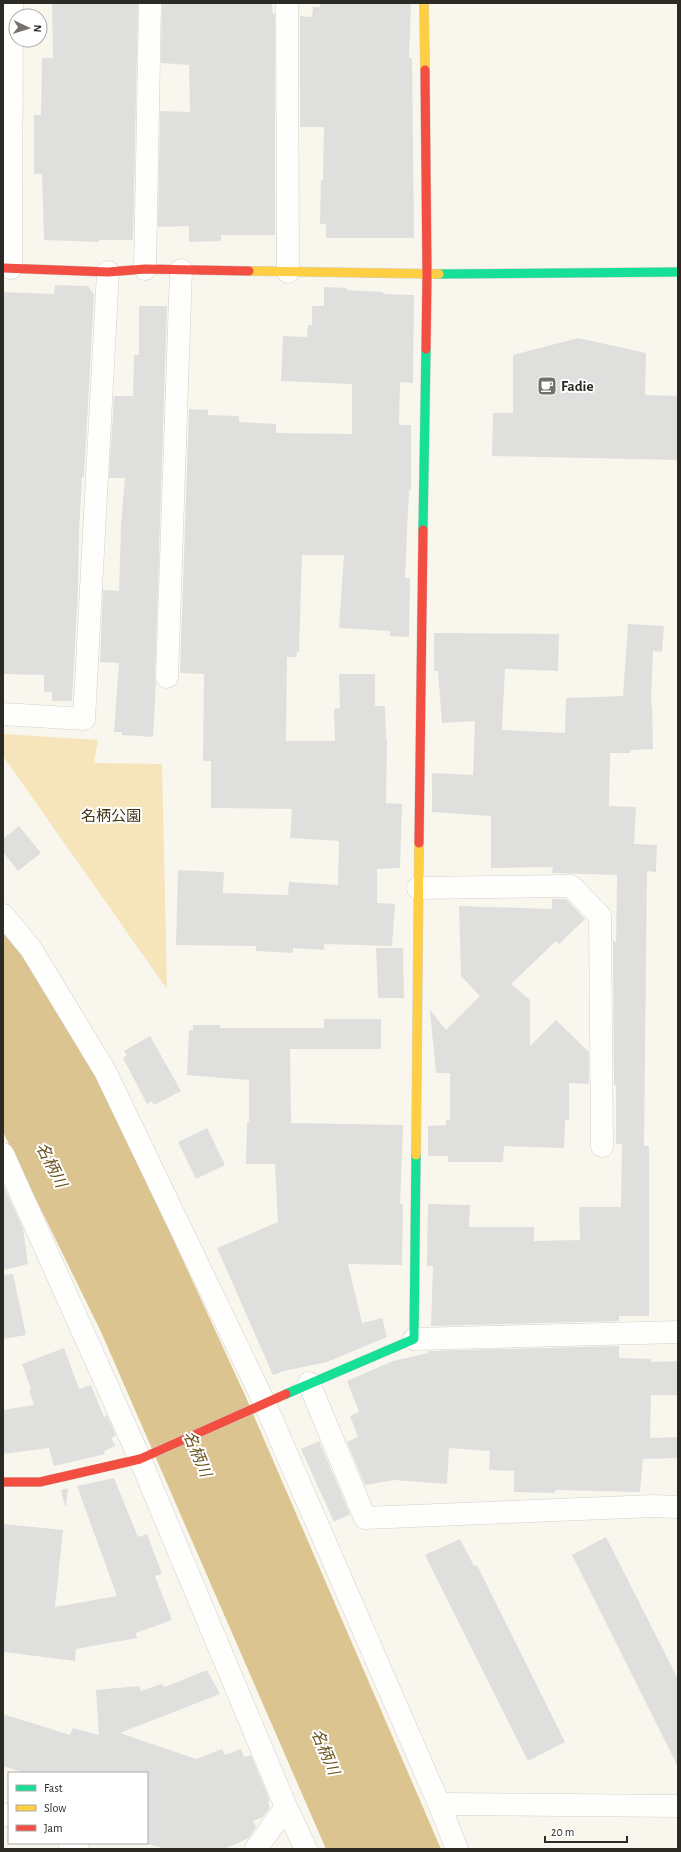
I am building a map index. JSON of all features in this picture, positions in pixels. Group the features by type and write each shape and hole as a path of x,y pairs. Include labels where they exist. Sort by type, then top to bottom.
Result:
{"street":[{"path":"12,3 7,268 108,272 146,269 427,274 678,272"},
{"path":"146,269 150,3"},
{"path":"287,3 288,272"},
{"path":"414,1339 418,888 427,274 424,3"},
{"path":"168,678 181,270"},
{"path":"3,714 84,719 108,272"},
{"path":"418,888 572,886 600,916 602,1146"},
{"path":"3,915 31,949 105,1071 265,1404 440,1804 457,1849"},
{"path":"3,1154 140,1459 286,1807 306,1849"},
{"path":"3,1482 40,1482 140,1459 309,1383 414,1339 678,1332"},
{"path":"309,1383 365,1518 654,1506 678,1507"},
{"path":"440,1804 678,1806"},
{"path":"256,1849 286,1807"}],"green space":[{"name":"名柄公園","path":"3,734 98,740 94,763 162,764 167,989 3,756"}],"water":[{"name":"名柄川","path":"3,930 19,950 94,1067 244,1393 441,1849 326,1849 102,1334 3,1132"}],"building":[{"path":"52,3 138,3 133,240 99,240 99,242 44,240 42,174 34,174 34,115 41,115 42,58 53,58"},
{"path":"162,3 272,3 273,14 275,14 275,235 221,235 221,241 189,242 189,226 158,227 160,111 190,112 189,65 161,63"},
{"path":"320,3 411,3 409,58 412,58 414,238 326,238 326,224 320,224 324,127 300,127 300,16 312,17 313,7 320,7"},
{"path":"55,285 88,286 94,294 84,477 82,477 72,701 52,701 52,692 44,692 44,675 3,674 3,292 54,294"},
{"path":"324,287 383,292 383,294 414,295 413,383 400,382 399,425 411,425 411,490 409,490 405,578 410,578 409,637 390,636 390,631 339,628 344,555 302,555 299,652 297,652 296,657 287,657 286,741 335,741 334,709 340,708 339,674 375,674 375,706 385,706 387,739 386,803 402,804 400,868 377,869 377,903 395,904 392,946 324,944 324,950 293,948 293,953 256,951 256,946 176,945 178,870 224,872 223,893 288,895 289,882 338,885 339,841 290,838 292,809 211,808 211,761 203,761 204,674 180,673 189,409 208,410 208,415 239,416 239,422 276,424 276,433 352,434 352,384 281,381 283,336 307,337 308,325 312,325 312,306 324,306"},
{"path":"139,306 167,306 156,683 153,737 122,735 122,732 114,732 119,663 100,662 103,590 119,591 121,525 125,478 109,478 114,396 133,396 134,355 139,355"},
{"path":"578,338 646,353 645,395 678,396 678,460 492,456 493,413 513,413 513,355"},
{"path":"628,624 664,626 662,652 653,651 651,705 653,749 631,750 630,753 610,753 609,806 636,807 634,844 657,845 656,872 647,871 644,1146 649,1146 649,1316 619,1316 619,1321 431,1326 433,1266 427,1266 428,1204 470,1205 469,1227 534,1227 534,1241 580,1240 579,1207 621,1207 622,1144 616,1144 616,1085 614,1085 613,939 616,943 617,875 552,873 553,867 491,868 491,816 432,812 432,773 473,775 475,721 442,723 438,671 434,671 434,633 559,634 558,671 505,669 502,730 565,733 566,698 623,696"},
{"path":"19,826 41,853 18,871 3,852 3,839"},
{"path":"552,899 566,899 585,919 559,944 556,941 511,984 530,1000 530,1046 556,1020 589,1052 589,1084 569,1083 569,1120 565,1120 564,1148 504,1146 503,1162 448,1162 448,1156 428,1156 428,1126 446,1125 446,1120 450,1120 450,1073 436,1073 430,1010 446,1030 480,996 461,976 459,906 552,909"},
{"path":"376,948 403,948 404,998 378,998"},
{"path":"324,1019 381,1019 381,1049 290,1049 291,1123 403,1125 400,1204 403,1204 402,1265 348,1264 362,1323 382,1318 387,1337 327,1362 284,1371 273,1375 217,1248 278,1222 275,1164 246,1164 247,1122 249,1122 249,1080 187,1075 189,1030 193,1030 193,1025 220,1025 220,1028 324,1028"},
{"path":"150,1036 181,1091 154,1105 152,1101 147,1104 123,1058 127,1055 124,1051"},
{"path":"207,1128 225,1165 196,1179 178,1142"},
{"path":"3,1185 23,1228 28,1264 3,1270"},
{"path":"13,1274 26,1335 3,1339 3,1275"},
{"path":"619,1346 619,1358 651,1359 651,1362 678,1361 678,1395 651,1395 650,1438 678,1437 678,1458 643,1459 640,1492 555,1490 555,1493 514,1492 514,1471 489,1470 490,1451 449,1448 447,1484 394,1480 365,1485 347,1442 358,1437 350,1416 359,1412 347,1381 393,1361 428,1353 428,1351"},
{"path":"64,1348 79,1389 91,1385 104,1417 107,1415 116,1436 111,1438 115,1446 104,1451 105,1454 54,1466 49,1448 3,1454 3,1410 34,1405 29,1390 31,1389 22,1364"},
{"path":"319,1441 350,1514 334,1522 301,1449"},
{"path":"114,1478 138,1537 147,1534 162,1574 155,1576 172,1620 136,1633 137,1638 76,1649 75,1661 3,1652 3,1524 63,1530 55,1607 117,1596 77,1486"},
{"path":"68,1488 66,1506 65,1506 61,1490"},
{"path":"606,1537 678,1679 678,1767 572,1555"},
{"path":"460,1539 474,1566 477,1565 565,1742 528,1761 425,1555"},
{"path":"207,1670 220,1694 120,1733 196,1759 222,1749 225,1755 241,1749 244,1757 251,1755 270,1801 268,1802 270,1808 263,1817 253,1821 256,1827 249,1838 224,1849 166,1849 147,1844 148,1772 22,1772 3,1766 3,1714 70,1735 73,1728 99,1735 96,1690 139,1686 141,1691 161,1684 165,1687"}],"traffic: fast":[{"path":"439,274 678,272"},
{"path":"423,530 426,349"},
{"path":"286,1394 414,1339 416,1155"}],"traffic: slow":[{"path":"424,3 425,70"},
{"path":"249,271 439,274"},
{"path":"416,1155 419,843"}],"traffic: jam":[{"path":"425,70 427,274 426,349"},
{"path":"3,268 108,272 145,269 249,271"},
{"path":"419,843 423,530"},
{"path":"3,1482 40,1482 140,1459 286,1394"}],"place":[{"name":"Fadie","path":"547,386"}]}
